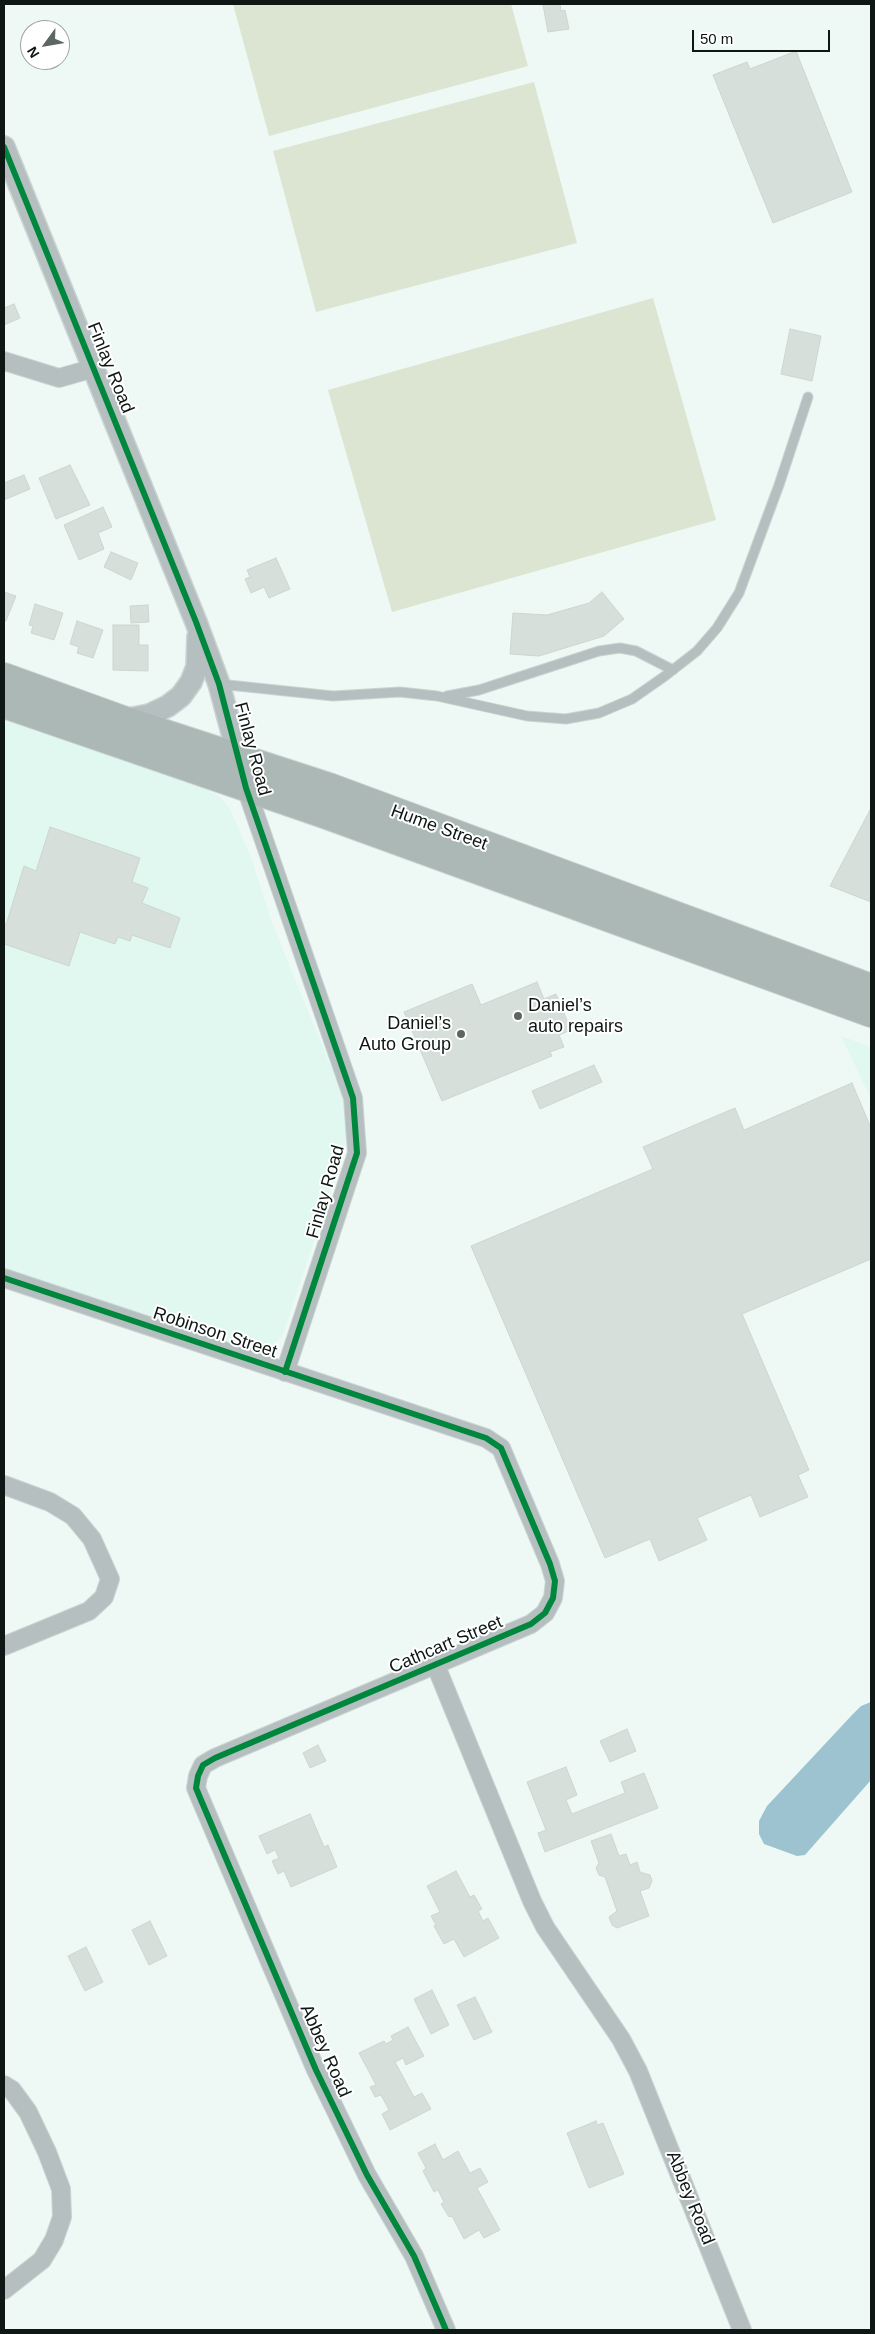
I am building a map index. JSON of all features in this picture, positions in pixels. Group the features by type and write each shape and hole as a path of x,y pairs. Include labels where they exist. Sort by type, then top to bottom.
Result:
{"main road":[{"name":"Hume Street","path":"4,678 123,720 328,787 871,988"},
{"name":"Hume Street","path":"4,704 324,814 871,1013"}],"street":[{"name":"Finlay Road","path":"4,148 196,622 219,684 246,788 353,1098 357,1153 286,1372"},
{"path":"4,361 60,378 94,368"},
{"path":"123,720 149,715 168,706 181,696 191,682 197,667 199,646 196,622"},
{"name":"Robinson Street","path":"4,1278 465,1430 486,1438 501,1448"},
{"name":"Cathcart Street","path":"198,1776 203,1765 214,1758 436,1666 531,1624 545,1613 554,1598 555,1581 550,1564 501,1448"},
{"path":"4,1485 50,1502 73,1516 92,1539 110,1579 104,1598 89,1611 4,1646"},
{"name":"Abbey Road","path":"436,1666 532,1901 546,1927 621,2039 638,2072 742,2330"},
{"name":"Abbey Road","path":"198,1776 196,1788 200,1800 316,2070 367,2174 414,2256 446,2330"},
{"path":"4,2085 12,2090 28,2112 47,2152 60,2189 62,2217 54,2240 42,2260 4,2290"}],"lane":[{"path":"219,684 333,696 400,692 442,697 527,716 566,719 599,713 632,699 697,651 717,628 739,593 779,485 808,397"},
{"path":"442,697 479,690 599,651 620,648 636,651 673,670"}],"shaded area":[{"path":"233,4 511,4 528,66 269,136"},
{"path":"534,82 577,243 316,312 273,151"},
{"path":"653,298 716,520 392,612 328,390"},
{"path":"4,720 207,789 220,797 230,809 252,860 272,923 344,1099 348,1124 344,1151 282,1337 269,1348 254,1351 4,1270"},
{"path":"841,1036 871,1047 871,1099"}],"water":[{"path":"871,1702 871,1780 805,1855 797,1856 764,1844 759,1834 759,1821 767,1806 861,1706"}],"building":[{"path":"540,4 560,4 561,11 565,10 569,29 548,32 543,5"},
{"path":"796,51 852,192 773,223 713,75 747,62 750,69"},
{"path":"14,304 20,318 4,325 4,308"},
{"path":"790,329 821,336 812,381 781,374"},
{"path":"70,465 90,505 56,519 39,478"},
{"path":"24,475 30,489 4,500 4,483"},
{"path":"103,507 112,527 98,533 104,549 79,560 64,525"},
{"path":"111,552 138,563 131,580 104,567"},
{"path":"276,558 290,589 269,598 264,587 251,593 245,579 250,577 247,570"},
{"path":"4,592 16,596 6,621 4,620"},
{"path":"602,592 624,619 604,636 539,656 510,654 513,613 547,615 589,603"},
{"path":"35,604 63,613 54,640 31,633 33,626 29,625"},
{"path":"148,605 149,622 131,623 130,606"},
{"path":"77,621 103,630 93,658 77,653 79,647 70,644"},
{"path":"113,625 139,625 139,645 148,645 148,671 113,670"},
{"path":"871,808 871,902 830,886"},
{"path":"50,827 140,858 132,882 148,888 142,903 180,918 170,948 132,935 130,941 118,937 115,944 80,932 69,966 4,944 4,924 6,925 24,866 36,871"},
{"path":"537,982 544,999 556,994 571,1030 559,1035 564,1047 550,1052 552,1056 442,1101 404,1012 472,984 481,1005"},
{"path":"594,1065 602,1082 540,1109 532,1091"},
{"path":"852,1083 871,1128 871,1259 742,1314 809,1470 798,1475 808,1497 760,1517 751,1495 697,1518 707,1540 659,1561 650,1539 605,1558 471,1246 653,1169 643,1147 735,1108 744,1130"},
{"path":"627,1729 636,1751 610,1762 600,1741"},
{"path":"318,1745 326,1761 310,1768 303,1753"},
{"path":"566,1767 577,1795 566,1800 572,1814 625,1793 621,1782 644,1773 658,1808 545,1852 538,1833 546,1830 527,1782"},
{"path":"310,1814 324,1847 328,1845 337,1867 291,1887 284,1871 278,1874 272,1861 279,1858 275,1850 267,1854 259,1836"},
{"path":"611,1834 619,1856 626,1854 630,1865 637,1862 640,1872 650,1875 652,1881 649,1888 640,1891 649,1916 617,1928 612,1925 609,1917 617,1911 605,1877 599,1875 596,1868 599,1863 591,1841"},
{"path":"456,1871 470,1897 474,1895 482,1909 478,1911 483,1921 488,1918 499,1938 464,1957 454,1939 444,1944 434,1926 436,1925 431,1916 440,1912 427,1886"},
{"path":"150,1921 167,1956 149,1965 132,1930"},
{"path":"86,1947 103,1982 85,1991 68,1956"},
{"path":"432,1990 449,2025 431,2034 414,1999"},
{"path":"475,1997 492,2032 474,2040 457,2005"},
{"path":"408,2027 424,2056 406,2065 403,2058 395,2062 414,2097 422,2093 431,2109 390,2130 382,2114 389,2110 381,2095 375,2097 370,2087 376,2085 359,2053 384,2041 386,2044 393,2040 391,2036"},
{"path":"596,2121 597,2125 603,2123 624,2174 589,2188 567,2133"},
{"path":"435,2144 443,2160 458,2151 470,2173 480,2168 488,2182 477,2188 500,2230 484,2238 479,2230 464,2239 452,2216 449,2217 441,2204 444,2202 438,2190 434,2192 423,2171 426,2168 418,2153"}],"cycle path":[{"path":"4,147 196,622 219,684 246,788 353,1098 357,1153 285,1372"},
{"path":"4,1278 486,1438 501,1448 550,1564 555,1581 553,1598 545,1613 531,1624 215,1758 203,1765 198,1776 196,1788 316,2070 367,2175 414,2256 446,2330"}],"place":[{"name":"Daniel’s auto repairs","path":"518,1016"},
{"name":"Daniel’s Auto Group","path":"461,1034"}]}
